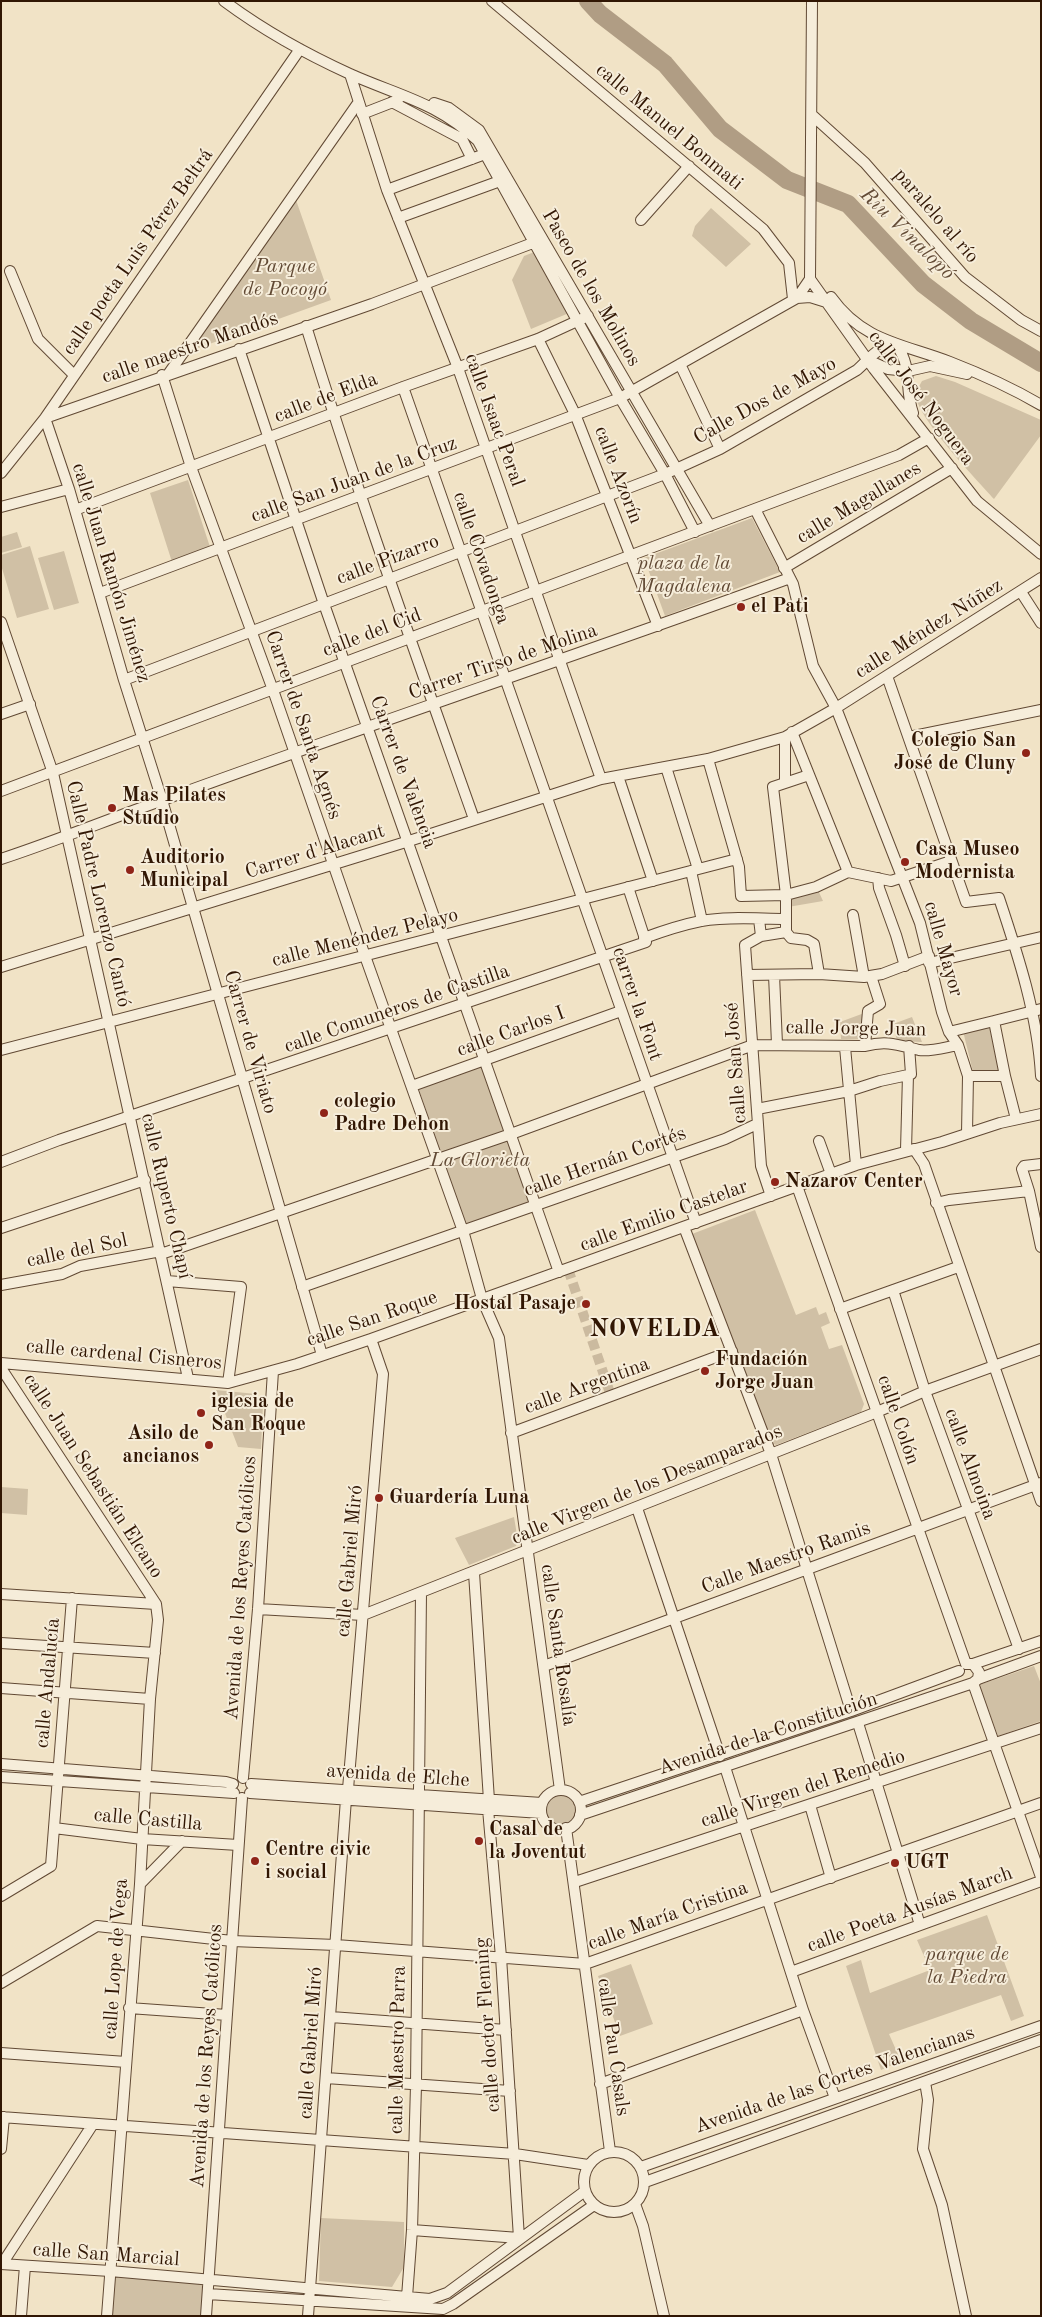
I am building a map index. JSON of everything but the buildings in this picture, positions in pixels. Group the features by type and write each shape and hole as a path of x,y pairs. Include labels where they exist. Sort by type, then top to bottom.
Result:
{"street":[{"name":"Paseo de los Molinos","path":"224,1 256,25 300,49 350,74 411,98 455,120 478,141 500,182 588,316 631,394 710,526"},
{"name":"calle Manuel Bonmati","path":"492,1 763,229 789,263 795,298"},
{"path":"795,298 810,279 811,267 812,1"},
{"name":"calle poeta Luis Pérez Beltrá","path":"1,473 45,418 300,49"},
{"name":"calle Isaac Peral","path":"350,74 387,190 458,368 601,779"},
{"name":"Paseo de los Molinos","path":"411,98 449,108 479,130 538,241 577,321 665,474 695,532"},
{"path":"362,114 392,102 411,98"},
{"path":"392,102 462,139 472,159"},
{"path":"166,374 358,103"},
{"name":"paralelo al río","path":"812,115 865,163 965,277 1021,320 1041,331"},
{"path":"387,190 485,154"},
{"path":"641,220 689,166"},
{"path":"398,218 500,182"},
{"name":"calle maestro Mandós","path":"45,418 424,285 538,241"},
{"path":"811,267 836,306 862,328 897,346 950,362 1041,405"},
{"path":"10,271 38,339 74,374"},
{"name":"calle José Noguera","path":"810,279 868,360 977,501 1041,554"},
{"path":"795,298 810,297 826,302"},
{"name":"calle San Juan de la Cruz","path":"100,593 631,394 795,298"},
{"name":"calle de Elda","path":"75,510 403,387 538,339 588,316"},
{"path":"306,326 333,414 409,638 474,819"},
{"name":"calle Azorín","path":"538,339 575,414 608,494 658,626"},
{"name":"Calle Dos de Mayo","path":"665,474 720,449 857,370 874,352 883,346 897,346"},
{"path":"897,346 906,362 908,398 916,421"},
{"name":"Carrer de València","path":"239,349 267,439 324,604 409,841 559,1272"},
{"path":"868,360 888,369 908,371 930,366 982,377"},
{"path":"680,364 720,449"},
{"name":"Carrer de Santa Agnés","path":"166,374 191,467 273,690 364,956 412,1086"},
{"name":"calle Covadonga","path":"403,387 546,797"},
{"name":"calle Juan Ramón Jiménez","path":"45,418 69,489 142,739"},
{"name":"calle del Cid","path":"1,791 899,455 928,438"},
{"name":"calle Magallanes","path":"787,573 952,468"},
{"name":"calle Pizarro","path":"124,680 608,494 665,474"},
{"path":"1,507 69,489"},
{"name":"calle Mayor","path":"755,509 787,573 813,666 836,708 920,923 949,1032 958,1045 968,1076 967,1133"},
{"name":"Carrer Tirso de Molina","path":"1,859 66,837 162,800 658,626 787,573"},
{"name":"calle Méndez Núñez","path":"708,759 788,734 836,708 1041,578"},
{"path":"1021,592 1041,623"},
{"name":"Calle Padre Lorenzo Cantó","path":"1,622 3,634 30,704 53,773 109,1022"},
{"path":"887,676 950,861 966,902 999,898 1036,1010 1041,1076"},
{"path":"1,714 30,704"},
{"path":"909,737 1041,710"},
{"path":"788,734 809,775 848,872"},
{"path":"785,783 788,734"},
{"name":"Carrer de Viriato","path":"142,739 162,800 322,1355"},
{"path":"708,759 737,859 741,896 786,895 816,887 848,872 891,881 950,861"},
{"name":"Carrer d'Alacant","path":"1,967 409,841 601,779 708,759"},
{"path":"666,767 695,870 702,921"},
{"path":"809,775 773,787 786,895 786,932 790,938 807,940 814,944 819,974"},
{"path":"618,776 653,881"},
{"name":"carrer la Font","path":"546,797 696,1223"},
{"name":"calle Menéndez Pelayo","path":"1,1050 737,859"},
{"path":"878,878 879,888 896,934 905,966"},
{"path":"628,887 645,940"},
{"path":"853,915 867,977 880,1004 868,1011 865,1046"},
{"path":"759,919 760,936 786,932"},
{"name":"calle Comuneros de Castilla","path":"1,1162 59,1140 130,1118 466,1004 702,921 786,919"},
{"name":"calle San José","path":"760,936 745,945 761,1166 771,1196"},
{"path":"747,975 819,974 867,977 929,960 1041,937"},
{"path":"774,975 777,1044"},
{"path":"949,1032 1036,1010"},
{"name":"calle Carlos I","path":"412,1086 621,1011"},
{"path":"994,1020 1016,1119"},
{"name":"calle Ruperto Chapí","path":"109,1022 188,1378"},
{"name":"calle Jorge Juan","path":"437,1158 511,1134 753,1045 777,1044 845,1047 877,1043 909,1046 920,1050 958,1045"},
{"path":"909,1046 911,1074 908,1075 910,1150 924,1164 958,1267 1038,1484 1041,1500"},
{"path":"845,1047 856,1165"},
{"path":"757,1109 849,1091 880,1081 908,1075"},
{"path":"968,1076 1005,1076"},
{"path":"412,1086 463,1232"},
{"name":"calle Emilio Castelar","path":"482,1299 856,1165 942,1142 1016,1119 1041,1114"},
{"name":"calle Hernán Cortés","path":"302,1287 725,1139 758,1124"},
{"path":"819,1141 831,1174"},
{"path":"924,1164 930,1151 942,1142"},
{"name":"calle del Sol","path":"1,1285 62,1274 80,1266 161,1253 437,1158"},
{"path":"1041,1164 1024,1166 1023,1174 1029,1191 1041,1248"},
{"path":"1,1228 145,1180"},
{"name":"calle Colón","path":"797,1186 966,1667"},
{"path":"936,1203 1029,1191"},
{"path":"684,1227 771,1454 851,1711"},
{"name":"calle Santa Rosalía","path":"463,1232 482,1299 498,1338 560,1790"},
{"path":"840,1309 958,1267"},
{"path":"167,1281 241,1287 228,1383"},
{"name":"calle Almoina","path":"893,1290 967,1509 1019,1649"},
{"name":"calle San Roque","path":"273,1371 371,1339 482,1299"},
{"name":"calle Gabriel Miró","path":"348,1789 383,1374 371,1339"},
{"name":"calle Virgen de los Desamparados","path":"258,1609 363,1615 637,1508 926,1391 994,1368 1041,1349"},
{"name":"calle Argentina","path":"511,1433 732,1351"},
{"name":"calle cardenal Cisneros","path":"1,1362 228,1383 273,1371"},
{"name":"calle Juan Sebastián Elcano","path":"1,1368 156,1604"},
{"name":"Avenida de los Reyes Católicos","path":"206,2316 220,2133 242,1788 258,1609 273,1371"},
{"name":"Calle Maestro Ramis","path":"544,1666 1038,1484"},
{"path":"637,1508 720,1756"},
{"name":"calle doctor Fleming","path":"474,1572 519,2238"},
{"path":"418,1799 421,1593"},
{"path":"1,1594 156,1604"},
{"name":"calle Andalucía","path":"1,1896 51,1866 72,1598"},
{"name":"calle Lope de Vega","path":"107,2316 140,1884 150,1699 158,1620 156,1604"},
{"name":"Avenida de la Constitución","path":"579,1802 851,1711 966,1667 1041,1641"},
{"path":"1,1643 155,1653"},
{"name":"Avenida de la Constitución","path":"580,1815 858,1723 1041,1656"},
{"path":"973,1682 961,1681 966,1667 979,1672 973,1682 1041,1877"},
{"path":"1,1688 150,1699"},
{"path":"858,1723 920,1925"},
{"name":"calle Virgen del Remedio","path":"575,1882 1041,1728"},
{"path":"1,1764 58,1775 146,1786 242,1788"},
{"path":"725,1767 743,1827 769,1899 803,2010 835,2098"},
{"path":"1,1776 146,1775 226,1782 242,1788"},
{"name":"avenida de Elche","path":"242,1788 346,1799 418,1799"},
{"name":"avenida de Elche","path":"242,1788 348,1789 418,1799 542,1808"},
{"path":"560,1790 571,1793 579,1802 580,1815 574,1825 556,1829 545,1822 542,1808 549,1794 560,1790"},
{"name":"calle Gabriel Miró","path":"308,2316 346,1799"},
{"name":"calle Maestro Parra","path":"407,2297 412,2230 416,2085 418,1799"},
{"name":"calle María Cristina","path":"1,1983 97,1926 232,1941 416,1951 585,1964 1041,1803"},
{"path":"810,1805 831,1878"},
{"name":"calle Castilla","path":"54,1828 142,1838 238,1845"},
{"name":"calle Pau Casals","path":"566,1828 575,1882 610,2151"},
{"path":"140,1884 182,1841"},
{"name":"calle Poeta Ausías March","path":"791,1972 1041,1881"},
{"path":"130,2008 227,2015"},
{"path":"600,2084 803,2010"},
{"path":"330,2017 506,2030"},
{"name":"Avenida de las Cortes Valencianas","path":"641,2167 1041,2026"},
{"name":"Avenida de las Cortes Valencianas","path":"644,2182 1041,2040"},
{"path":"1,2053 126,2062"},
{"path":"326,2078 510,2091"},
{"path":"925,2082 928,2100 923,2149 942,2205 966,2316"},
{"path":"1,2149 2,2117 514,2154 588,2165"},
{"path":"2,2264 93,2124"},
{"path":"610,2151 628,2154 641,2167 644,2182 640,2198 635,2204 619,2212 602,2209 594,2205 585,2191 583,2182 588,2165 594,2158 610,2151"},
{"name":"calle San Marcial","path":"2,2264 110,2271 430,2299 447,2293 585,2191"},
{"path":"635,2204 643,2226 664,2316"},
{"path":"208,2294 309,2302 443,2309 453,2304 594,2205"},
{"path":"412,2230 519,2238"},
{"path":"21,2316 25,2266"}],"green space":[{"name":"Parque de Pocoyó","path":"296,200 331,300 190,351"},
{"path":"711,208 751,244 726,267 692,236 695,226"},
{"path":"537,251 569,313 531,329 512,280 524,256"},
{"path":"936,376 955,382 1041,420 1041,435 994,499 936,433 919,405 916,393 922,381"},
{"path":"188,480 210,547 172,562 150,493"},
{"name":"plaza de la Magdalena","path":"752,518 780,572 665,616 644,558"},
{"path":"17,532 22,547 1,553 1,537"},
{"path":"30,546 49,609 17,618 1,565 1,555"},
{"path":"64,551 79,603 54,610 38,558"},
{"path":"818,890 823,901 788,907 789,897"},
{"path":"867,1012 865,1039 841,1039 840,1022"},
{"path":"912,1017 922,1042 897,1041 893,1024"},
{"path":"989,1025 999,1072 973,1072 963,1031"},
{"name":"La Glorieta","path":"483,1063 531,1201 466,1227 418,1087"},
{"path":"755,1210 796,1315 816,1307 819,1315 826,1312 830,1323 821,1327 829,1349 842,1345 864,1404 861,1412 776,1445 770,1442 762,1423 692,1234"},
{"path":"216,1390 256,1394 263,1404 261,1449 238,1447"},
{"path":"1,1487 28,1489 27,1515 1,1513"},
{"path":"514,1517 518,1541 516,1546 469,1565 455,1538"},
{"path":"1034,1666 1041,1684 1041,1721 998,1736 979,1685"},
{"path":"560,1793 566,1794 571,1798 575,1803 575,1815 571,1820 566,1824 560,1825 554,1824 549,1820 545,1815 544,1809 545,1803 549,1798 554,1794"},
{"name":"parque de la Piedra","path":"987,1915 1024,2016 1011,2021 1001,1995 889,2034 901,2061 881,2070 846,1966 861,1960 870,1993 930,1970 917,1940"},
{"path":"631,1964 653,2024 620,2036 598,1976"},
{"path":"321,2218 404,2222 404,2267 392,2287 319,2281"},
{"path":"110,2271 209,2280 206,2316 107,2316"}],"waterway":[{"name":"Riu Vinalopó","path":"588,1 600,14 665,64 720,129 787,180 848,204 923,284 971,321 1041,363"}],"tunnel":[{"path":"568,1269 611,1396"}],"place":[{"name":"el Pati","path":"741,607"},
{"name":"Colegio San José de Cluny","path":"1026,753"},
{"name":"Mas Pilates Studio","path":"112,808"},
{"name":"Casa Museo Modernista","path":"905,862"},
{"name":"Auditorio Municipal","path":"130,870"},
{"name":"colegio Padre Dehon","path":"324,1113"},
{"name":"Nazarov Center","path":"775,1182"},
{"name":"Hostal Pasaje","path":"586,1304"},
{"name":"Fundación Jorge Juan","path":"705,1371"},
{"name":"iglesia de San Roque","path":"201,1413"},
{"name":"Asilo de ancianos","path":"209,1445"},
{"name":"Guardería Luna","path":"379,1498"},
{"name":"Casal de la Joventut","path":"479,1841"},
{"name":"Centre civic i social","path":"255,1861"},
{"name":"UGT","path":"895,1863"}],"district":[{"name":"NOVELDA","path":"655,1329"}]}
